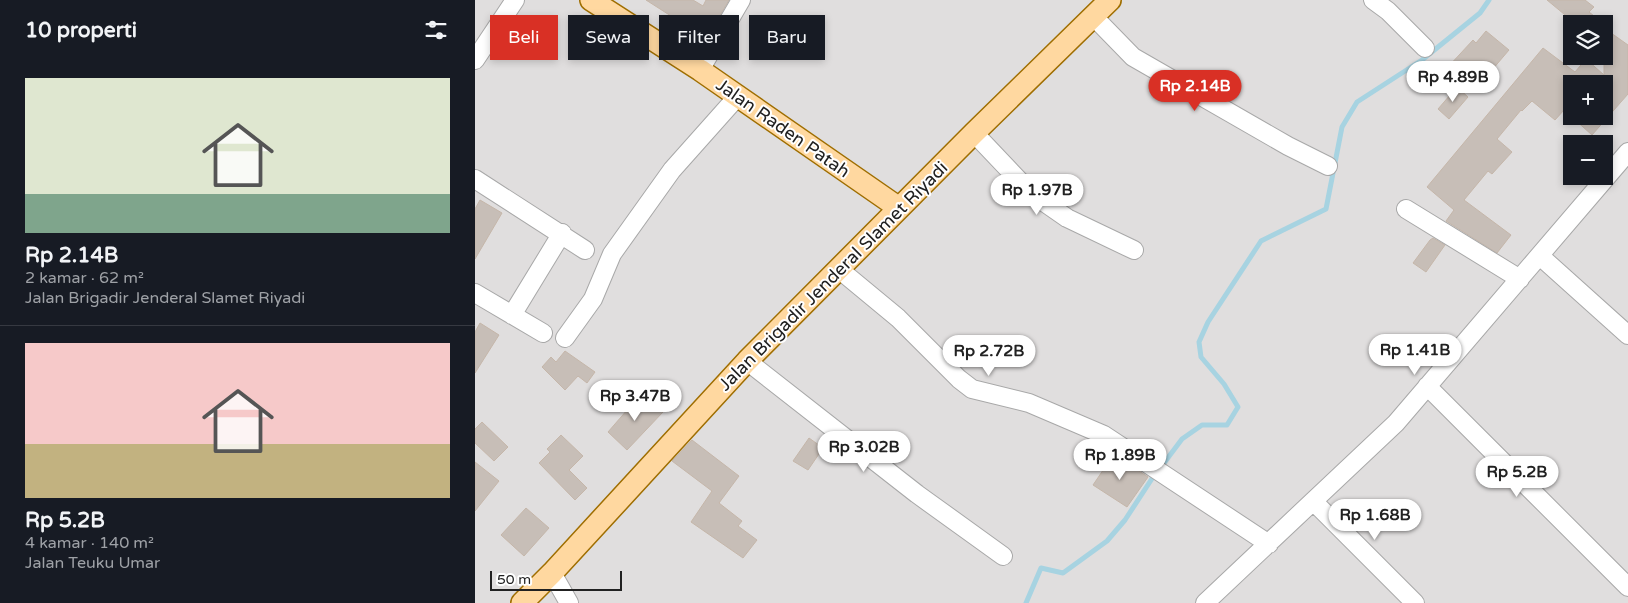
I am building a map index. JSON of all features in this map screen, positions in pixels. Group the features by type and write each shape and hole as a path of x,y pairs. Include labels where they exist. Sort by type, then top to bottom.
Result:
{"main road":[{"name":"Jalan Raden Patah","path":"591,0 700,70 899,208"},
{"name":"Jalan Brigadir Jenderal Slamet Riyadi","path":"522,603 552,573 747,361 840,270 974,133 1110,0"}],"street":[{"path":"475,60 515,0"},
{"path":"700,70 741,0"},
{"path":"1373,0 1388,11 1425,48"},
{"path":"1093,16 1133,57 1288,146 1328,166"},
{"path":"565,338 593,299 613,254 673,170 737,97"},
{"path":"974,133 1031,192 1067,218 1134,250"},
{"path":"1205,603 1396,423 1628,152"},
{"path":"475,179 562,233 585,250"},
{"path":"1406,209 1520,278"},
{"path":"512,315 562,233"},
{"path":"1540,256 1628,335"},
{"path":"840,270 898,318 959,379 972,389 1029,403 1104,435 1269,544"},
{"path":"475,293 543,333"},
{"path":"747,361 917,494 1003,556"},
{"path":"1427,386 1628,587"},
{"path":"1313,501 1415,603"},
{"path":"552,573 569,603"}],"shaded area":[{"path":"475,0 1628,0 1628,603 475,603"}],"building":[{"path":"646,0 693,0 703,6 706,0 729,0 720,15 669,15"},
{"path":"1547,0 1585,0 1594,7 1589,12 1593,15 1565,15"},
{"path":"1486,31 1509,50 1486,77 1484,75 1471,90 1447,68 1473,40 1476,43"},
{"path":"1613,34 1628,45 1628,94 1613,111 1613,75 1604,75 1604,65 1613,65"},
{"path":"1543,48 1563,63 1563,65 1575,72 1581,65 1593,65 1604,75 1563,75 1563,111 1555,120 1532,101 1521,110 1497,139 1512,152 1492,174 1488,171 1464,200 1511,235 1497,253 1446,221 1454,210 1427,187"},
{"path":"1457,87 1468,97 1449,119 1438,109"},
{"path":"1581,125 1601,125 1592,135"},
{"path":"480,200 502,213 475,259 475,209"},
{"path":"1433,238 1445,245 1426,272 1413,263"},
{"path":"480,323 499,335 475,373 475,332"},
{"path":"565,351 595,372 587,383 578,376 565,390 542,367 551,357 556,362"},
{"path":"641,394 663,412 627,450 608,432"},
{"path":"482,422 508,447 494,461 475,443 475,429"},
{"path":"561,435 583,456 569,470 587,488 575,500 539,463 550,452 547,449"},
{"path":"809,438 823,448 808,470 793,461"},
{"path":"692,440 739,476 719,503 742,521 738,526 757,540 743,558 691,522 712,491 672,461"},
{"path":"1114,454 1148,477 1127,507 1093,485"},
{"path":"475,462 499,481 475,511"},
{"path":"526,508 549,528 524,556 501,535"}],"waterway":[{"path":"1161,467 1182,439 1202,425 1227,425 1238,407 1224,384 1201,357 1199,342 1208,322 1261,241 1326,209 1342,127 1357,102 1422,60 1480,13 1489,0"},
{"path":"1026,603 1041,568 1063,573 1107,541 1125,520 1155,474"}]}
